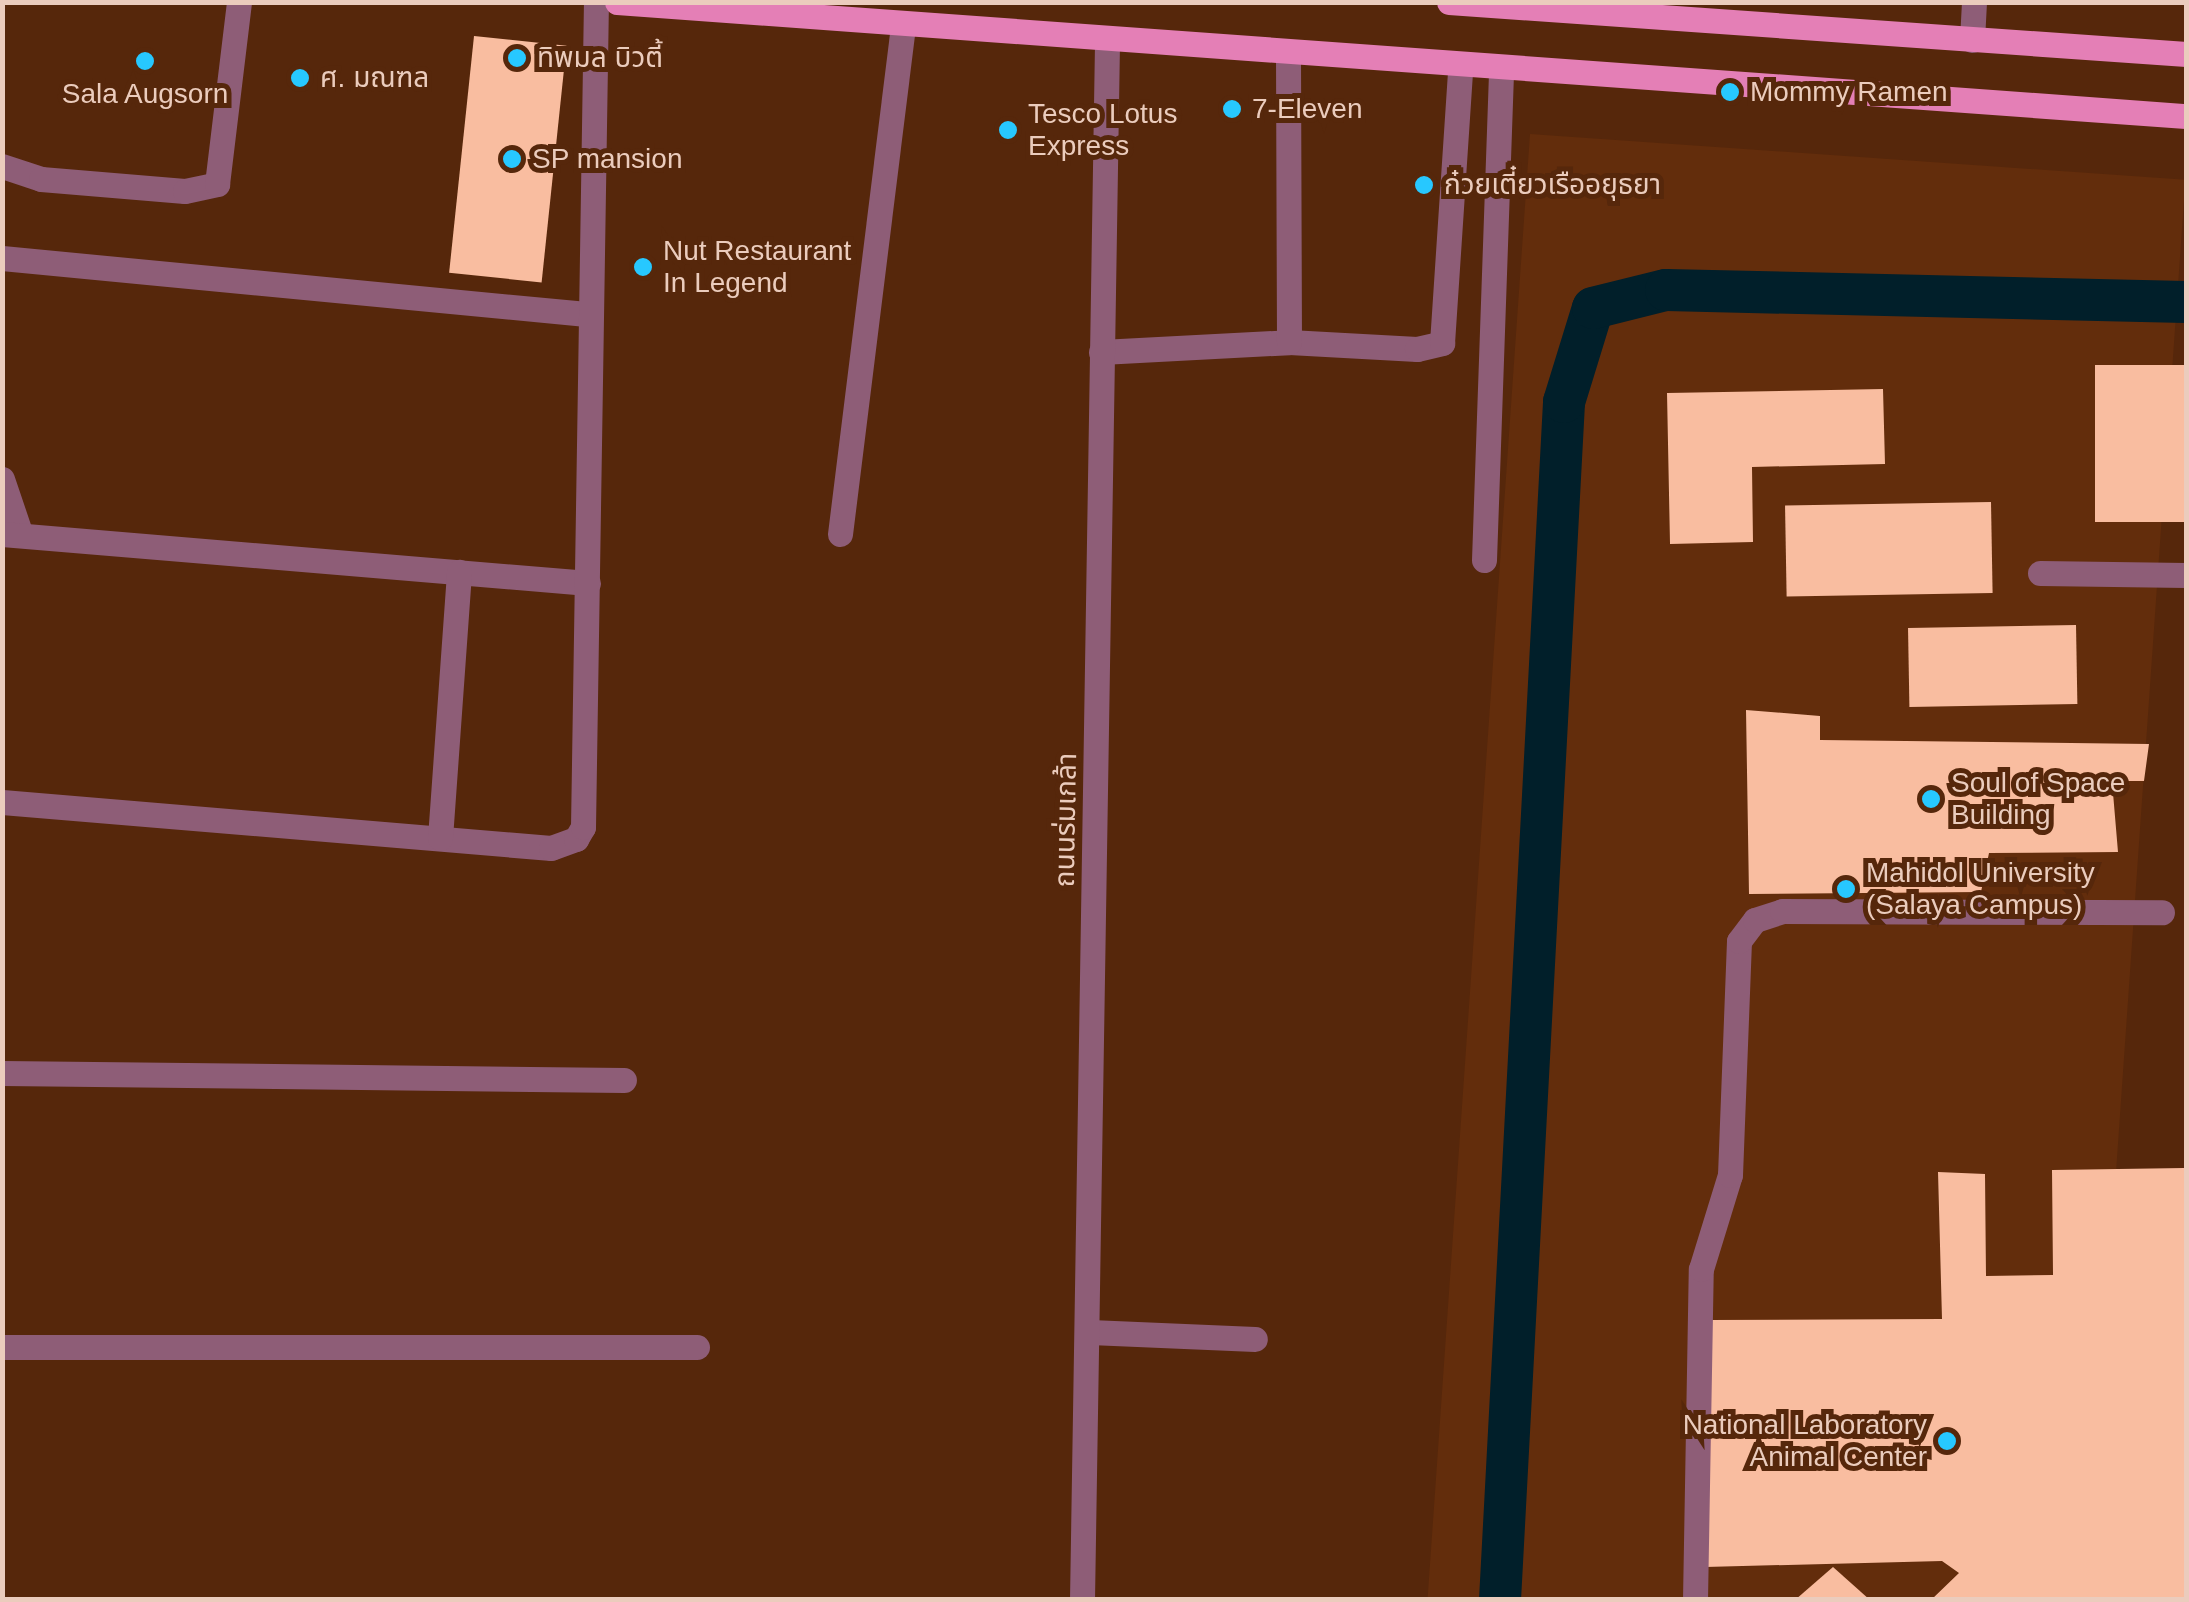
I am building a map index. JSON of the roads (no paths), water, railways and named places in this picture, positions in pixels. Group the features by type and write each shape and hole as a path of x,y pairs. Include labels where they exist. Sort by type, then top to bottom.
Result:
{"main road":[{"path":"617,2 1460,68 2186,116"},
{"path":"1449,2 2186,54"}],"street":[{"path":"2,166 41,180 184,190 217,184 239,2"},
{"path":"2,802 551,848 576,839 588,583 586,314 596,2"},
{"path":"1972,40 1974,2"},
{"path":"840,534 903,26"},
{"name":"ถนนร่มเกล้า","path":"1082,1600 1090,1332 1107,41"},
{"path":"1288,55 1289,342"},
{"path":"1101,352 1289,342 1442,343 1460,68"},
{"path":"1484,560 1502,71"},
{"path":"2,258 586,314"},
{"path":"2,478 12,535 588,583"},
{"path":"440,838 459,572"},
{"path":"2040,574 2186,575"},
{"path":"1695,1600 1702,1269 1730,1176 1739,941 1755,920 1782,910 2162,912"},
{"path":"2,1072 624,1080"},
{"path":"1090,1332 1255,1339"},
{"path":"2,1347 696,1346"}],"waterway":[{"path":"1500,1600 1564,402 1593,308 1666,290 2186,302"}],"place":[{"name":"ทิพมล บิวตี้","path":"517,58"},
{"name":"Sala Augsorn","path":"145,61"},
{"name":"ศ. มณฑล","path":"300,78"},
{"name":"Mommy Ramen","path":"1730,92"},
{"name":"7-Eleven","path":"1232,109"},
{"name":"Tesco Lotus Express","path":"1008,130"},
{"name":"SP mansion","path":"512,159"},
{"name":"ก๋วยเตี๋ยวเรืออยุธยา","path":"1424,185"},
{"name":"Nut Restaurant In Legend","path":"643,267"},
{"name":"Soul of Space Building","path":"1931,799"},
{"name":"Mahidol University (Salaya Campus)","path":"1846,889"},
{"name":"National Laboratory Animal Center","path":"1947,1441"}]}
